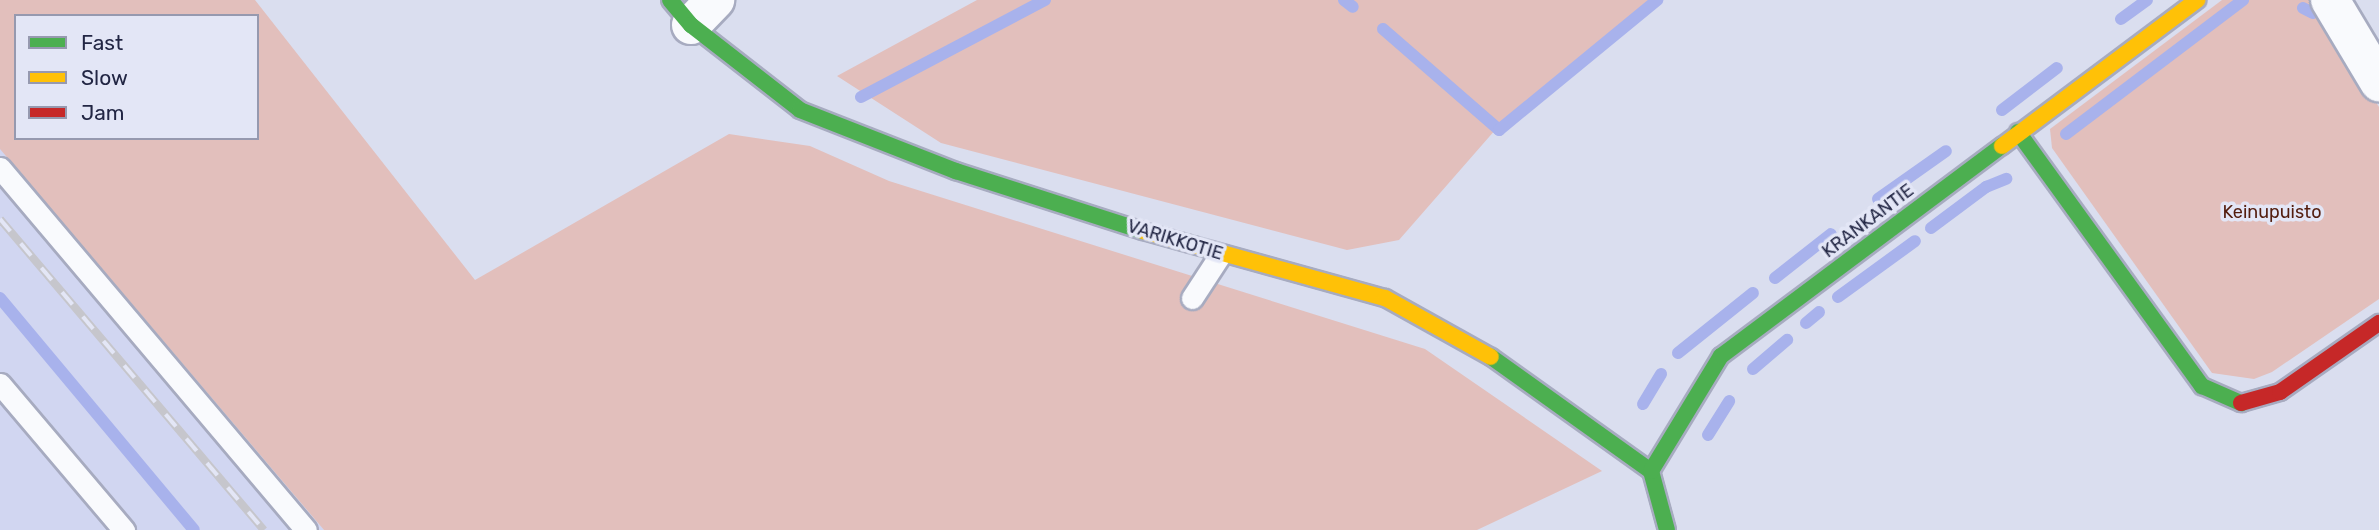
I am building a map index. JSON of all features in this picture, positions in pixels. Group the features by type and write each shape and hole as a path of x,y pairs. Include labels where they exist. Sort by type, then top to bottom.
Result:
{"street":[{"name":"KRANKANTIE","path":"1651,471 1721,356 2197,0"},
{"path":"2329,0 2379,82"},
{"name":"VARIKKOTIE","path":"692,8 800,110 956,171 1220,255 1385,298 1507,366 1651,471"},
{"path":"2018,132 2202,386 2241,403 2280,392 2379,323"},
{"path":"1651,471 1667,530"}],"lane":[{"path":"0,168 306,530"},
{"path":"1192,298 1220,255"},
{"path":"0,384 124,530"}],"shaded area":[{"path":"0,147 86,251 324,530 0,530"}],"green space":[{"path":"0,0 255,0 475,280 729,134 810,146 889,181 1425,349 1602,471 1477,530 324,530 0,149"},
{"path":"977,0 1662,0 1496,129 1399,240 1347,250 941,143 837,76"},
{"name":"Keinupuisto","path":"2222,0 2312,0 2379,107 2379,299 2272,372 2254,379 2212,373 2052,148 2050,129"}],"waterway":[{"path":"861,97 1045,0"},
{"path":"1344,0 1353,7"},
{"path":"1383,29 1499,130 1657,0"},
{"path":"2121,19 2147,0"},
{"path":"2066,134 2243,0"},
{"path":"2303,8 2313,13"},
{"path":"2002,110 2057,68"},
{"path":"1878,199 1946,151"},
{"path":"1931,228 1986,187 2006,179"},
{"path":"1775,278 1831,234"},
{"path":"1838,297 1915,241"},
{"path":"1678,353 1753,293"},
{"path":"0,298 194,530"},
{"path":"1806,323 1819,312"},
{"path":"1753,369 1787,340"},
{"path":"1643,404 1661,374"},
{"path":"1708,435 1729,401"}],"railway":[{"path":"0,219 264,530"}],"traffic: fast":[{"path":"670,0 691,25 800,110 956,171 1143,231"},
{"path":"2018,132 2202,386 2241,403"},
{"path":"1667,530 1651,471 1721,356 2002,146"},
{"path":"1491,357 1651,471"}],"traffic: slow":[{"path":"2002,146 2197,0"},
{"path":"1143,231 1385,298 1491,357"}],"traffic: jam":[{"path":"2241,403 2280,392 2379,323"}]}
